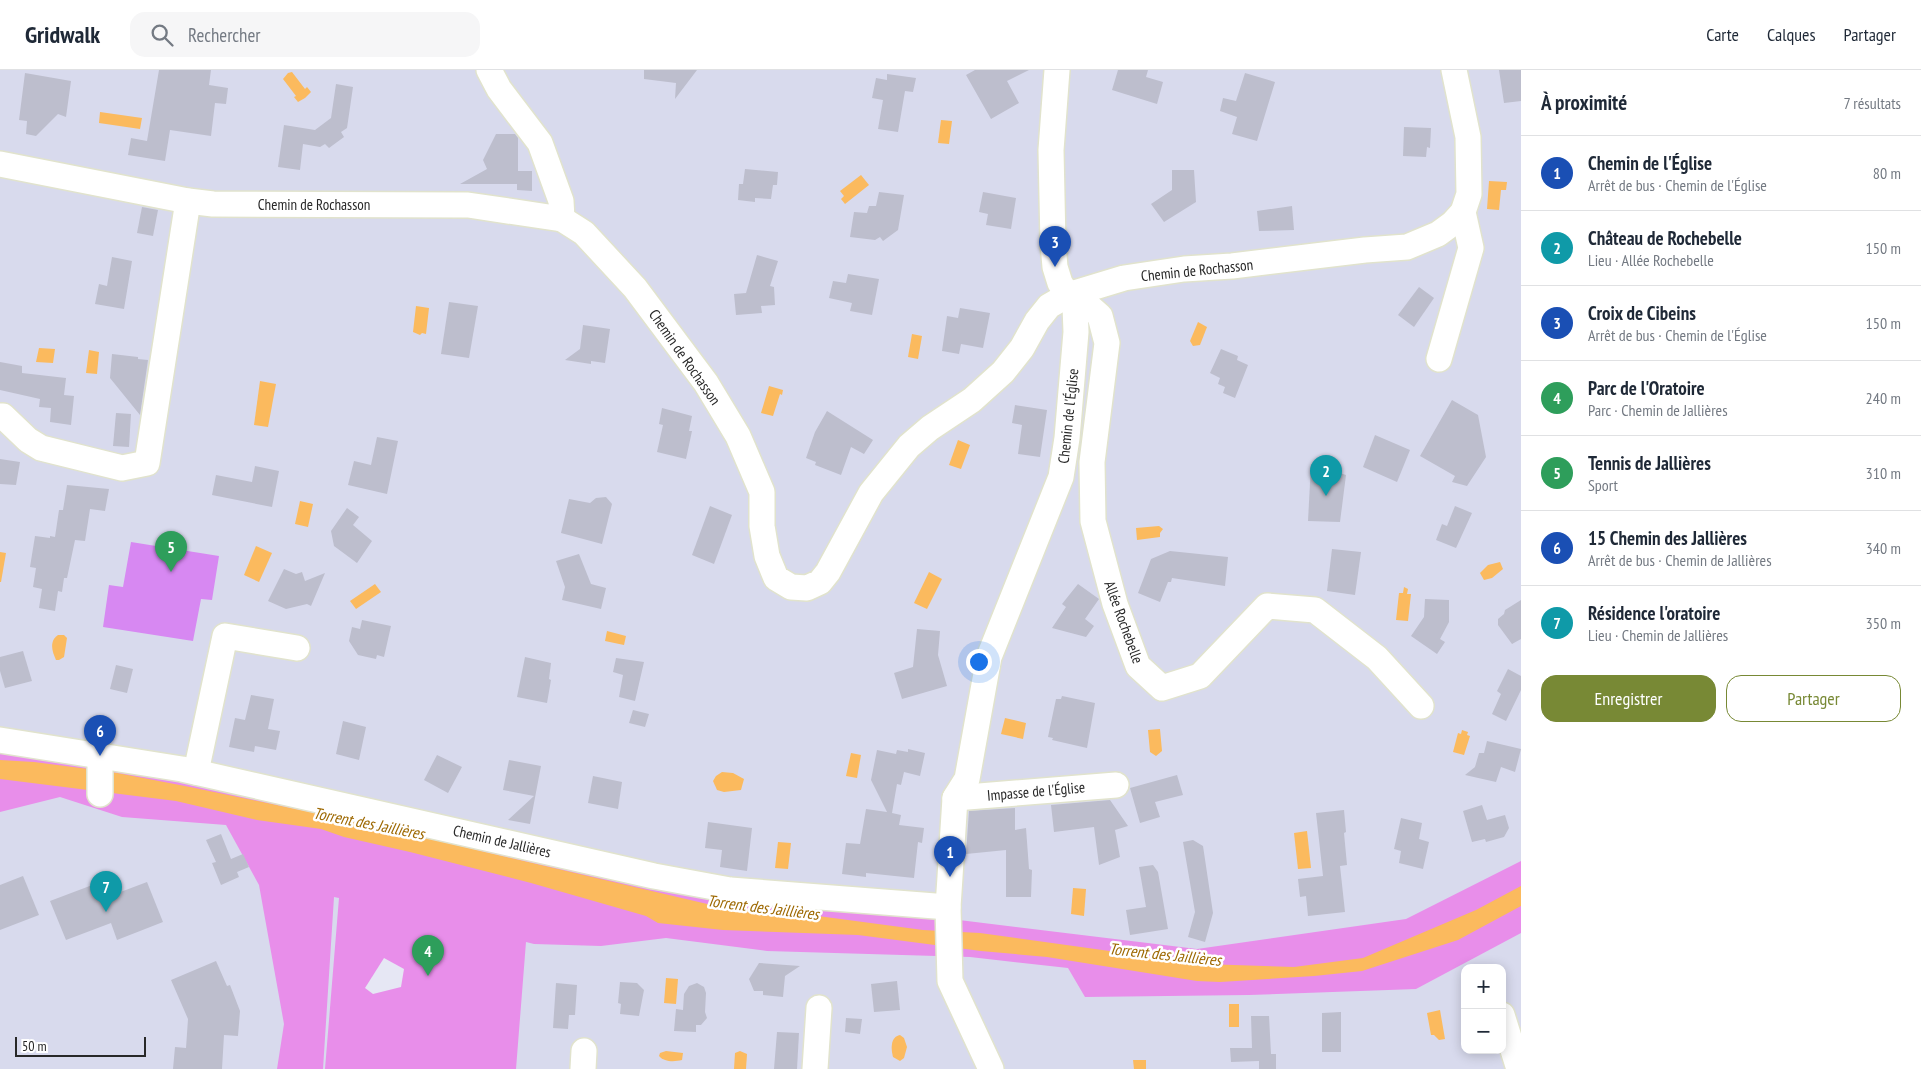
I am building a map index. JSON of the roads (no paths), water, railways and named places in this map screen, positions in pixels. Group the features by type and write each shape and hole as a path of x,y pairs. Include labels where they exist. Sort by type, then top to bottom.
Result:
{"street":[{"path":"490,70 499,89 540,142 561,201 562,219"},
{"name":"Chemin de l'Église","path":"991,1069 950,981 948,913 955,798 967,779 990,657 1061,476 1067,438 1076,332 1075,306 1071,294 1060,283 1053,244 1051,150 1057,70"},
{"path":"1439,359 1470,248 1463,212 1469,194 1468,137 1454,70"},
{"name":"Chemin de Rochasson","path":"0,164 188,201 213,204 468,205 562,219 584,233 635,288 706,382 738,436 762,492 762,526 767,556 776,578 791,587 807,588 820,582 828,572 871,493 909,446 930,428 972,400 1003,372 1022,348 1037,321 1049,306 1071,294 1124,278 1184,268 1232,266 1407,247 1438,234 1453,223 1463,212"},
{"path":"0,416 3,416 28,440 41,448 122,468 147,463 188,201"},
{"name":"Allée Rochebelle","path":"1071,294 1100,316 1107,343 1092,462 1093,521 1115,604 1138,666 1162,688 1200,676 1267,606 1315,610 1377,658 1421,706"},
{"path":"196,772 224,636 298,648"},
{"name":"Chemin de Jallières","path":"0,740 101,761 196,772 606,865 730,890 948,913"},
{"path":"100,794 101,761"},
{"name":"Impasse de l'Église","path":"955,798 1116,785"},
{"path":"815,1069 819,1008"},
{"path":"1506,1028 1519,1069"}],"place":[{"name":"Croix de Cibeins","path":"1055,267"},
{"name":"Château de Rochebelle","path":"1326,496"},
{"name":"Tennis de Jallières","path":"171,572"},
{"name":"15 Chemin des Jallières","path":"100,756"},
{"name":"Chemin de l'Église","path":"950,877"},
{"name":"Résidence l'oratoire","path":"106,912"},
{"name":"Parc de l'Oratoire","path":"428,976"}],"water label":[{"name":"Torrent des Jaillières","path":"369,823"},
{"name":"Torrent des Jaillières","path":"763,907"},
{"name":"Torrent des Jaillières","path":"1165,954"}]}
